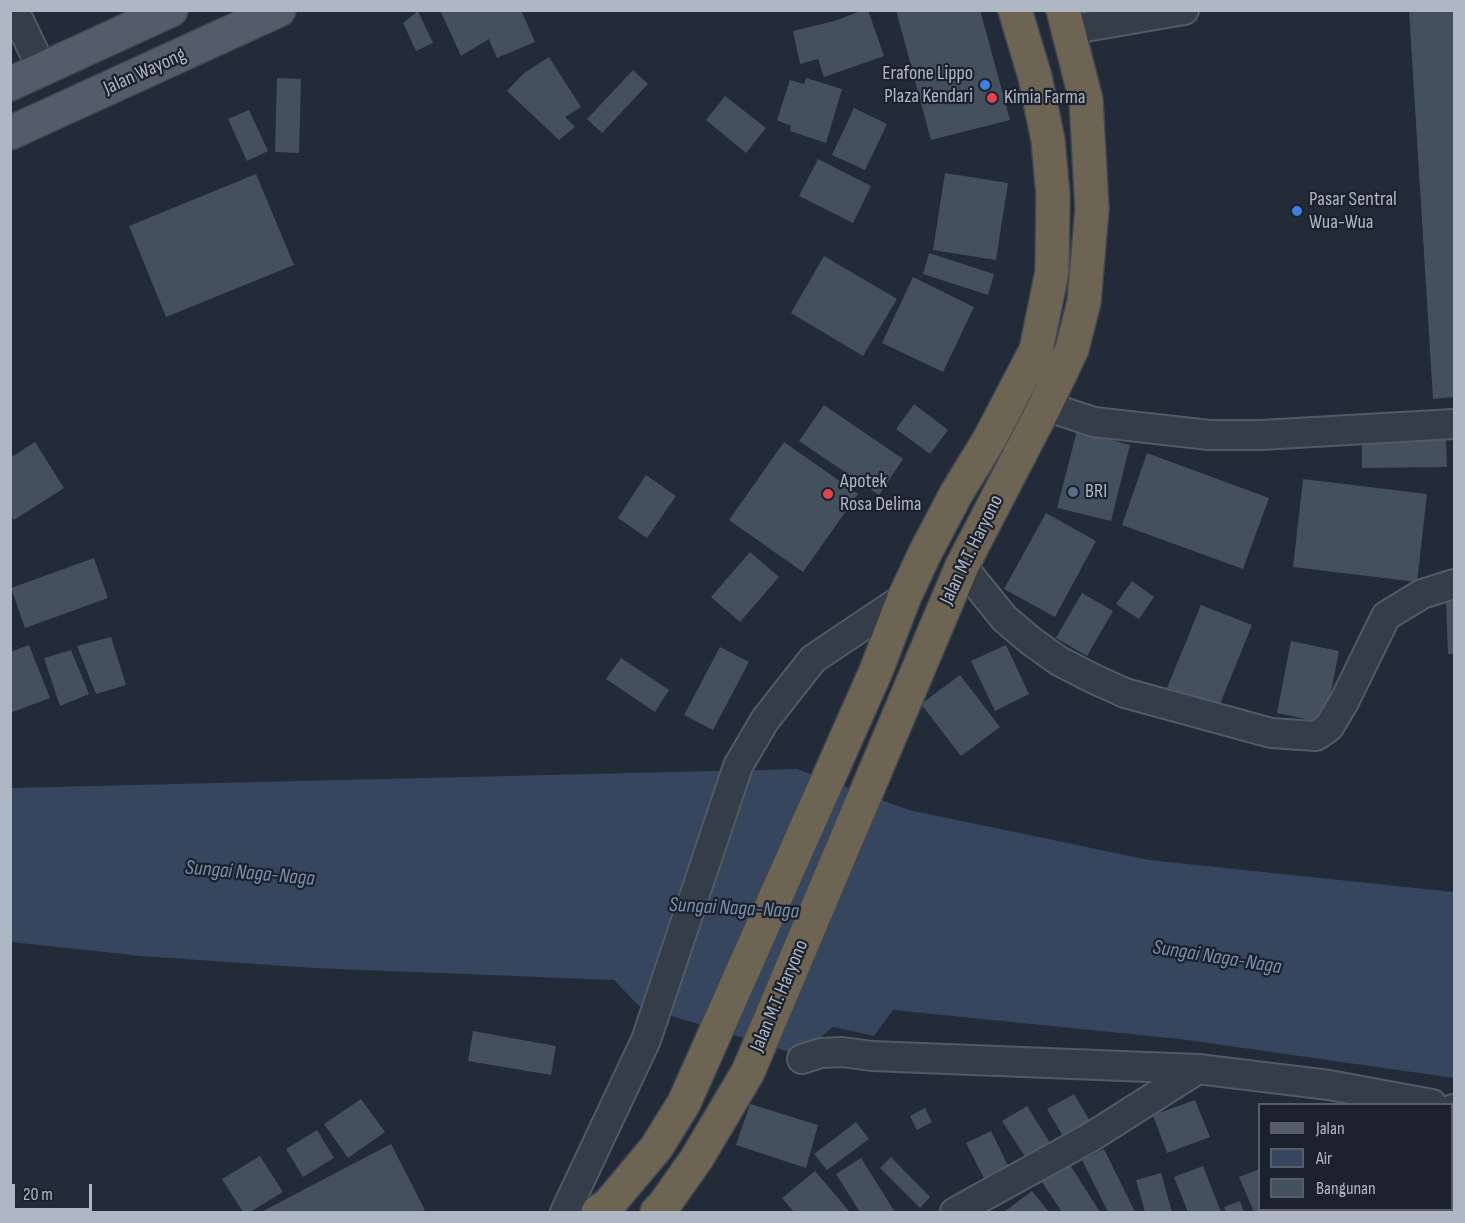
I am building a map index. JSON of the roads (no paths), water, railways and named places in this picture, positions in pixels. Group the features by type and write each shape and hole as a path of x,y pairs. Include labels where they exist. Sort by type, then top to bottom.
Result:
{"highway":[{"name":"Jalan M.T. Haryono","path":"597,1212 609,1204 656,1148 684,1103 876,671 904,598 951,504 989,440 1036,350 1052,272 1053,195 1047,140 1035,77 1015,10"},
{"name":"Jalan M.T. Haryono","path":"657,1212 664,1206 697,1158 748,1072 962,566 1072,349 1084,302 1092,208 1086,100 1066,20"}],"main road":[{"path":"10,84 171,10"},
{"name":"Jalan Wayong","path":"10,133 279,10"}],"street":[{"path":"14,10 42,69"},
{"path":"1066,20 1184,10"},
{"path":"1045,406 1094,422 1209,435 1261,435 1455,424"},
{"path":"962,566 1004,618 1059,661 1092,678 1125,693 1271,734 1316,736 1329,727 1334,719 1386,616 1422,594 1455,584"},
{"path":"565,1212 646,1040 738,766 765,720 813,659 904,598"},
{"path":"802,1059 821,1053 842,1052 872,1056 1198,1069 1329,1085 1423,1103"},
{"path":"956,1212 1091,1137 1198,1069"}],"water":[{"name":"Sungai Naga-Naga","path":"797,769 909,810 1149,860 1454,892 1454,1078 1180,1039 893,1010 874,1036 833,1027 799,1055 639,1006 614,980 314,968 141,956 11,942 10,788"}],"place":[{"name":"Erafone Lippo Plaza Kendari","path":"985,85"},
{"name":"Kimia Farma","path":"992,98"},
{"name":"Pasar Sentral Wua-Wua","path":"1297,211"},
{"name":"BRI","path":"1073,492"},
{"name":"Apotek Rosa Delima","path":"828,494"}]}
